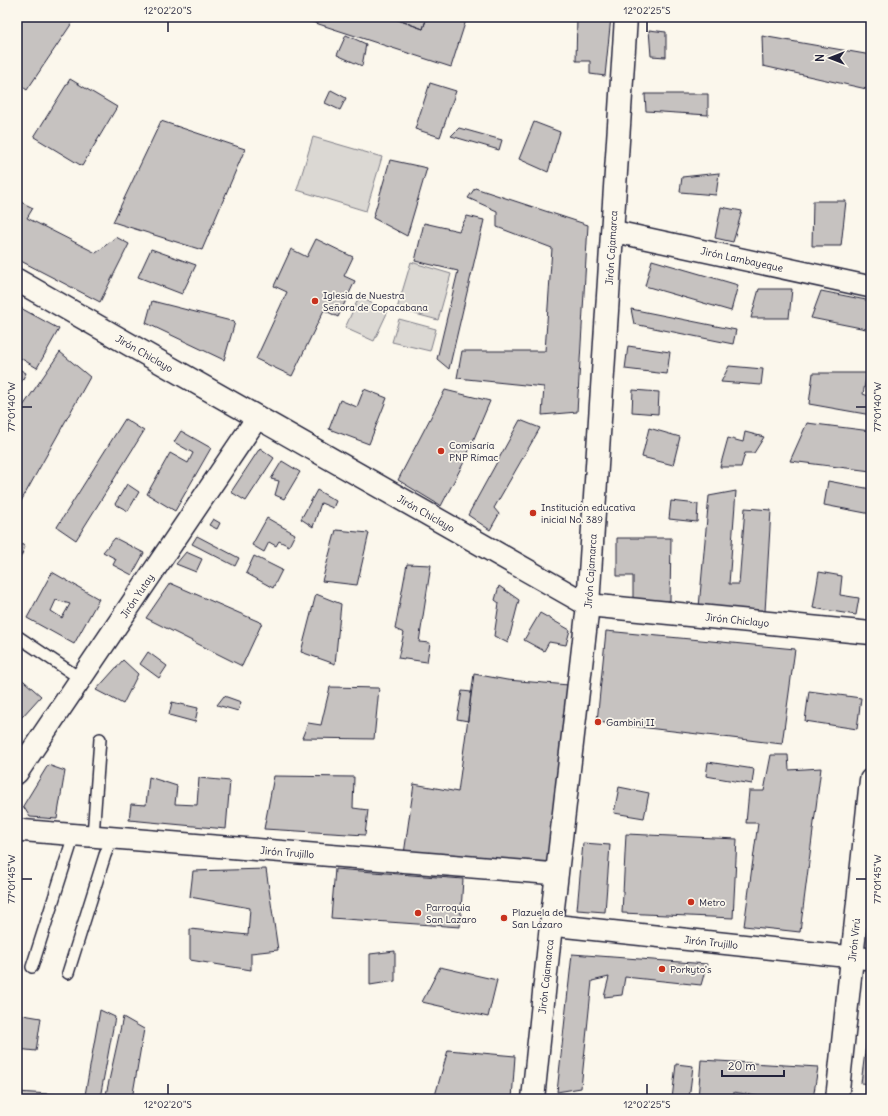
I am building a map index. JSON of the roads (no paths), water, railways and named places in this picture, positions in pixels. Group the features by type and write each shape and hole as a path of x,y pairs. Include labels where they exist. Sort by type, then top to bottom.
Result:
{"street":[{"name":"Jirón Cajamarca","path":"533,1099 556,874 588,605 626,17"},
{"name":"Jirón Lambayeque","path":"612,231 871,287"},
{"name":"Jirón Chiclayo","path":"17,280 257,418 588,605 871,633"},
{"name":"Jirón Yutay","path":"17,773 257,418"},
{"name":"Jirón Virú","path":"837,1099 861,958 871,780"},
{"name":"Jirón Trujillo","path":"17,830 556,874"},
{"name":"Jirón Trujillo","path":"551,925 861,958"}],"lane":[{"path":"17,636 81,680"},
{"path":"32,966 93,836 100,739"},
{"path":"68,973 105,855 93,836"}],"place":[{"name":"Iglesia de Nuestra Señora de Copacabana","path":"315,301"},
{"name":"Comisaría PNP Rímac","path":"441,451"},
{"name":"Institución educativa inicial No. 389","path":"533,513"},
{"name":"Gambini II","path":"598,722"},
{"name":"Metro","path":"691,902"},
{"name":"Parroquia San Lazaro","path":"418,913"},
{"name":"Plazuela de San Lázaro","path":"504,918"},
{"name":"Porkyto's","path":"662,969"}]}
